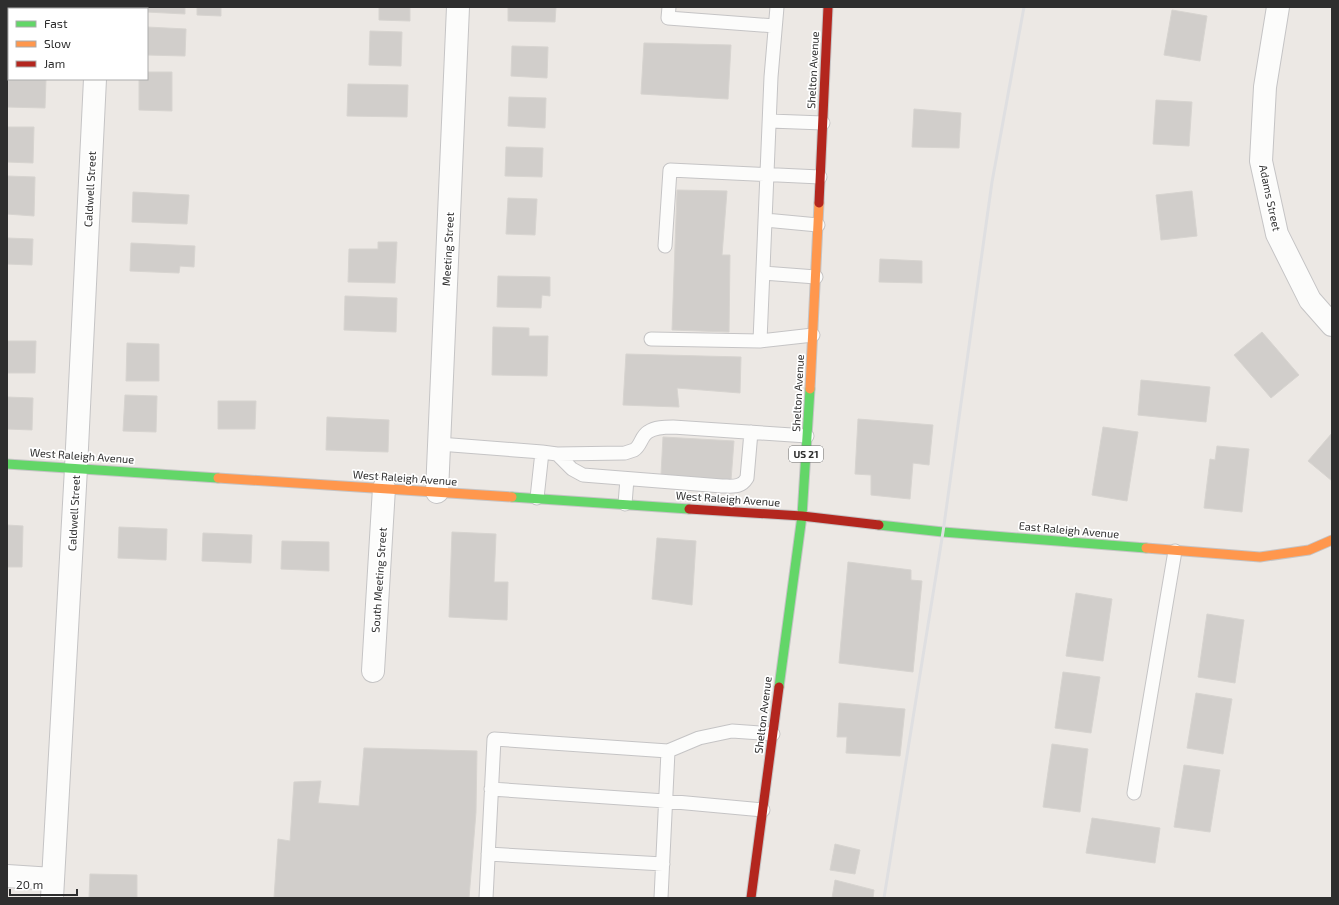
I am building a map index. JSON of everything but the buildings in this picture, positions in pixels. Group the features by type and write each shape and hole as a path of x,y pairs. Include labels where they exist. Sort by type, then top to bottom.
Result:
{"street":[{"name":"Meeting Street","path":"437,492 458,7"},
{"name":"Shelton Avenue","path":"751,898 802,516 816,277 828,7"},
{"name":"Adams Street","path":"1278,7 1265,86 1262,161 1277,234 1310,300 1332,325"},
{"name":"Caldwell Street","path":"52,888 76,468 95,80"},
{"name":"West Raleigh Avenue","path":"7,464 802,516"},
{"name":"South Meeting Street","path":"373,671 384,488"},
{"name":"East Raleigh Avenue","path":"802,516 943,532 1260,557 1309,550 1332,540"},
{"path":"7,876 52,888"}],"lane":[{"path":"669,7 668,18 775,26"},
{"path":"760,341 777,7"},
{"path":"770,121 822,123"},
{"path":"665,246 670,170 820,177"},
{"path":"765,220 818,225"},
{"path":"763,273 816,277"},
{"path":"651,339 760,341 813,335"},
{"path":"439,444 557,454 625,453 634,450 643,436 648,432 661,428 673,427 807,436"},
{"path":"557,454 572,469 583,474 628,479 738,486 744,483 747,478 750,432"},
{"path":"537,498 542,452"},
{"path":"625,504 628,479"},
{"path":"720,510 722,486"},
{"path":"1134,793 1175,551"},
{"path":"486,898 494,739 668,751 699,738 732,731 773,734"},
{"path":"661,898 668,751"},
{"path":"491,789 666,801 763,810"},
{"path":"488,854 663,864"}],"railway":[{"path":"884,898 943,532 992,182 1024,7"}],"traffic: fast":[{"path":"779,687 802,516 810,389"},
{"path":"7,464 218,478"},
{"path":"512,497 689,509"},
{"path":"879,525 943,532 1146,548"}],"traffic: slow":[{"path":"810,389 819,203"},
{"path":"218,478 512,497"},
{"path":"1146,548 1260,557 1309,550 1332,540"}],"traffic: jam":[{"path":"819,203 828,7"},
{"path":"689,509 802,516 879,525"},
{"path":"751,898 779,687"}]}
